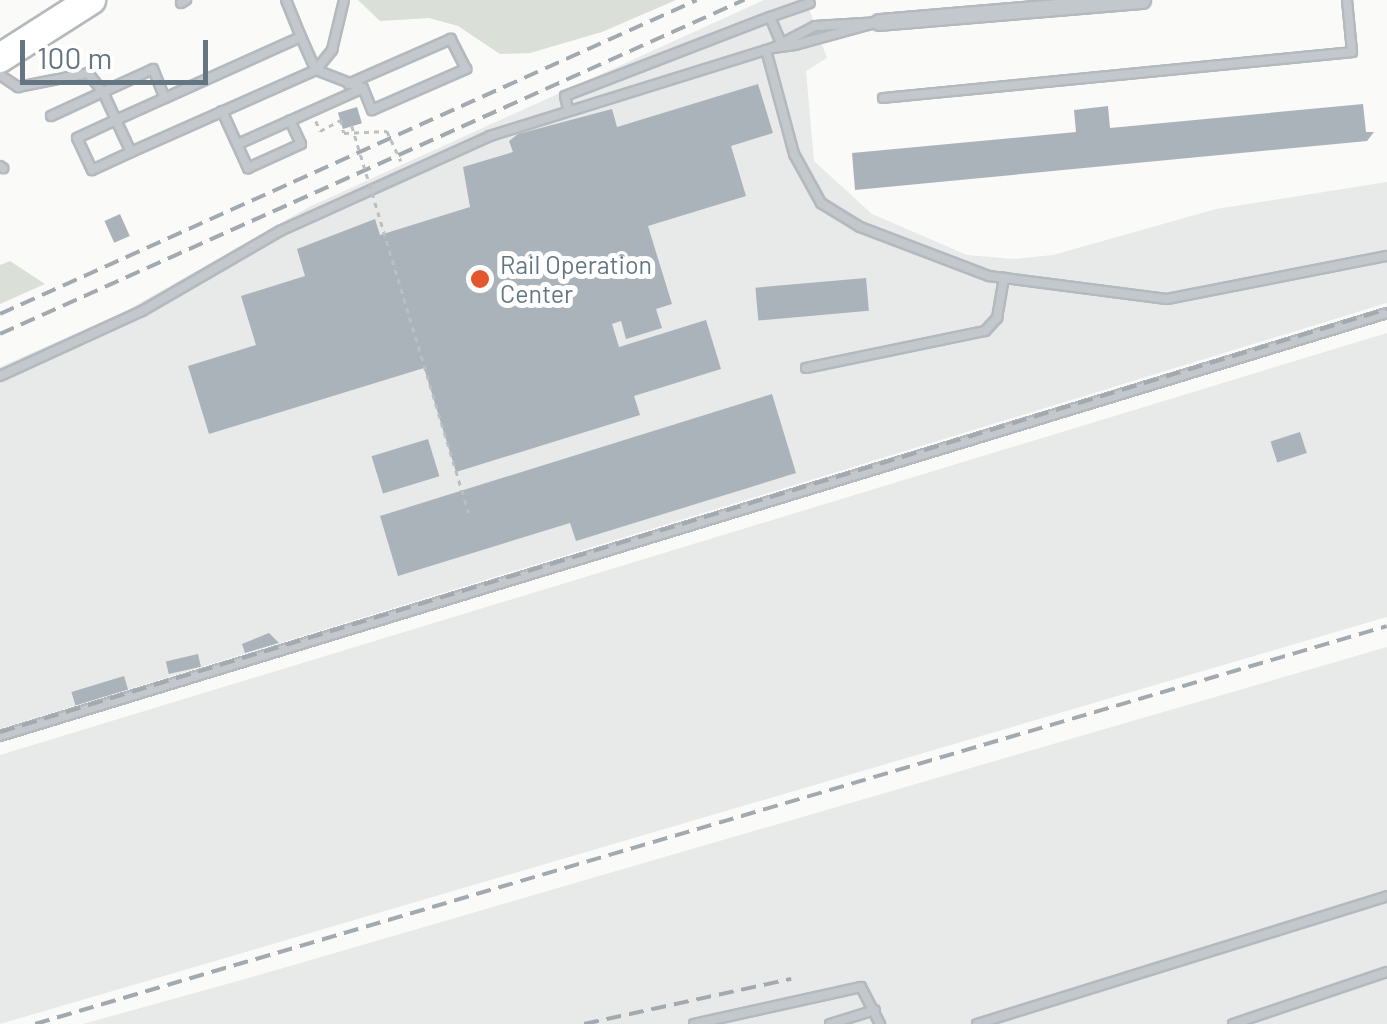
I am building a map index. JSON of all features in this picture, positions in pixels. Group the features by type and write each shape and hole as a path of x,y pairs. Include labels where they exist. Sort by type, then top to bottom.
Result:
{"highway":[{"path":"0,38 60,0"},
{"path":"0,58 91,0"}],"street":[{"path":"879,22 1142,0"}],"lane":[{"path":"286,0 316,70 363,88"},
{"path":"301,38 77,138 92,170 316,70 332,50 344,0"},
{"path":"883,98 1352,52 1347,0"},
{"path":"568,108 566,96 810,3"},
{"path":"770,17 794,154 821,202 860,227 1004,278 1167,299 1387,256"},
{"path":"0,376 142,311 316,213 568,108 773,46 815,26 879,22"},
{"path":"348,84 451,39 466,69 372,110 363,88"},
{"path":"51,116 152,69 165,98"},
{"path":"0,75 18,87 88,73 103,92 131,152"},
{"path":"238,144 363,88"},
{"path":"222,111 248,168 301,144 290,120"},
{"path":"806,368 985,331 998,318 1004,278"},
{"path":"0,736 1387,312"},
{"path":"977,1024 1387,896"},
{"path":"1233,1024 1387,972"},
{"path":"694,1024 861,987 880,1024"},
{"path":"830,1024 875,1010"}],"path":[{"path":"311,110 320,131 341,120 344,133 387,131 401,160"},
{"path":"352,126 469,513"}],"shaded area":[{"path":"358,0 676,0 602,32 530,53 500,54 458,26 429,18 380,21"},
{"path":"764,0 806,0 827,58 806,71 814,161 872,214 967,255 1014,259 1053,255 1216,209 1387,182 1387,303 0,729 0,367 124,312 309,207"},
{"path":"10,261 45,284 0,304 0,265"},
{"path":"1387,333 1387,617 0,1024 0,755"},
{"path":"1387,647 1387,1024 83,1024 245,979"}],"building":[{"name":"Rail Operation Center","path":"758,84 773,133 731,146 746,196 648,226 672,304 656,309 662,328 626,339 621,321 612,324 619,347 706,320 721,369 634,396 640,415 456,472 424,368 209,434 188,366 256,345 241,296 305,276 297,249 375,219 380,235 470,207 463,167 513,152 509,141 518,134 612,109 617,127"},
{"path":"1363,104 1366,132 1374,132 1367,141 855,190 852,153 1076,132 1074,110 1108,106 1110,128"},
{"path":"357,107 362,123 343,129 338,113"},
{"path":"120,214 130,236 114,243 104,221"},
{"path":"866,278 869,311 758,321 755,288"},
{"path":"772,394 796,473 576,541 570,523 398,576 380,516"},
{"path":"1300,432 1307,453 1277,463 1271,442"},
{"path":"428,439 439,476 383,494 372,456"},
{"path":"269,633 279,643 245,653 242,644"},
{"path":"198,654 201,667 169,674 166,661"},
{"path":"124,676 128,689 75,705 71,692"}],"railway":[{"path":"0,314 697,0"},
{"path":"0,334 744,0"},
{"path":"0,732 1387,309"},
{"path":"35,1024 1387,626"},
{"path":"584,1024 791,979"}],"place":[{"name":"Rail Operation Center","path":"480,279"}]}
